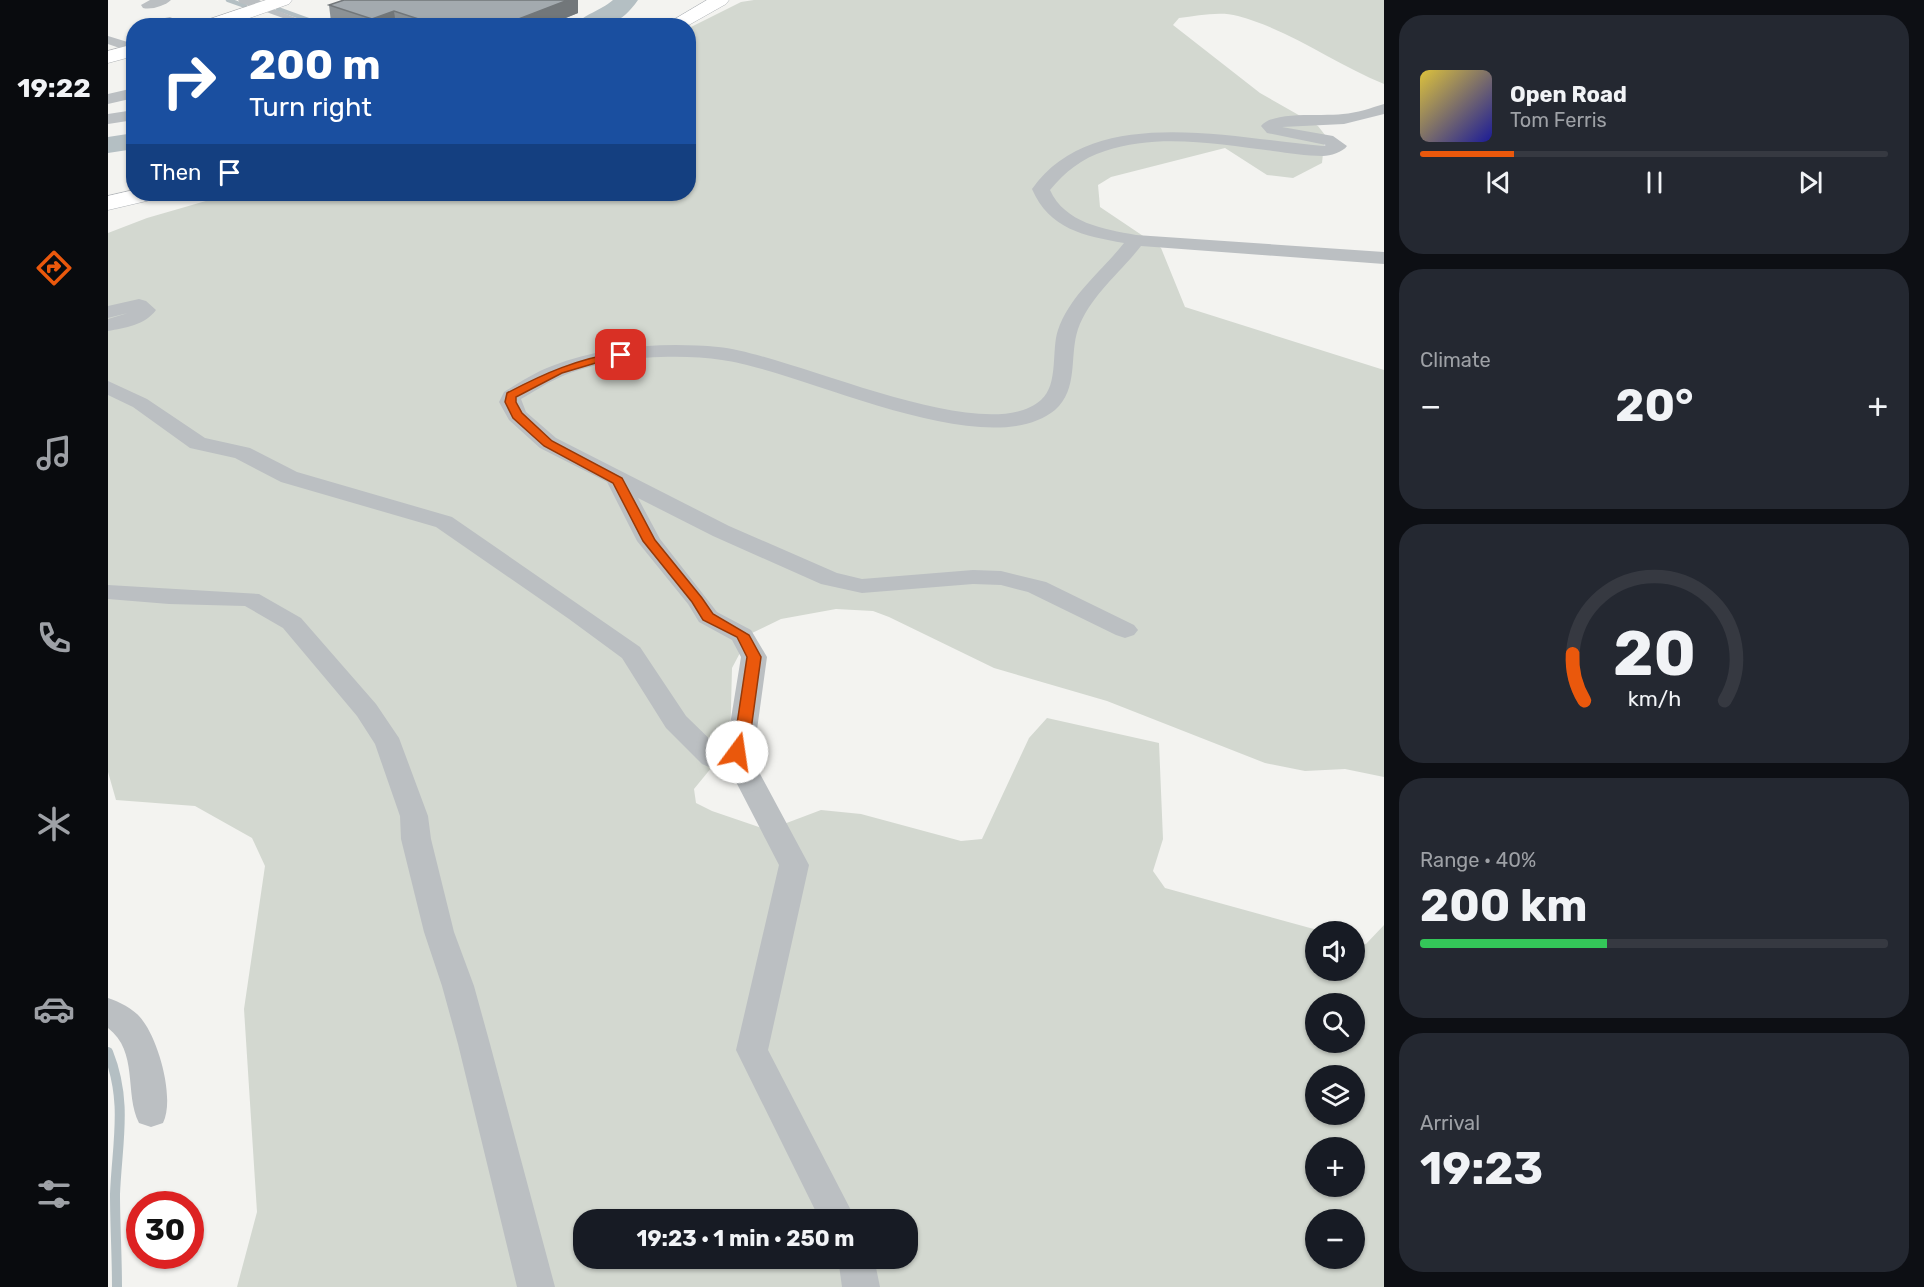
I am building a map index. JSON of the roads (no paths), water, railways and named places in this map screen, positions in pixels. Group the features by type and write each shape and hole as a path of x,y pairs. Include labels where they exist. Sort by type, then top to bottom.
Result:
{"main road":[{"path":"226,18 257,4 283,0"},
{"path":"687,18 720,0"},
{"path":"110,49 126,49"},
{"path":"108,203 126,199"}],"street":[{"path":"148,5 164,0"},
{"path":"108,99 126,95"},
{"path":"1384,110 1344,119 1283,121 1269,126 1273,130 1327,139 1339,146 1324,151 1230,140 1144,138 1113,142 1070,160 1041,189 1044,202 1069,221 1086,230 1136,240 1384,258"},
{"path":"108,119 126,116"},
{"path":"1125,630 1036,587 1001,578 862,586 830,579 721,531 548,443 517,415 510,402 511,396 558,371 597,359 621,355 706,352 739,356 890,402 962,419 995,422 1018,420 1035,415 1052,401 1060,384 1068,331 1078,311 1095,286 1120,262 1136,240"},
{"path":"108,312 139,304 146,310 140,316 108,325"},
{"path":"108,387 140,403 198,443 242,453 289,477 444,522 631,653 676,722 712,758 744,772 794,865 752,1050 832,1209"},
{"path":"618,480 649,541 698,600 708,617 742,635 754,657 742,737 732,766"},
{"path":"108,592 169,597 250,599 291,623 367,710 389,744 414,816 416,839 439,932 458,986 474,1044 536,1287"},
{"path":"108,1011 131,1028 146,1064 151,1113"},
{"path":"858,1269 861,1287"}],"lane":[{"path":"257,4 293,18"}],"waterway":[{"path":"228,0 245,6"},
{"path":"604,18 612,14 626,0"},
{"path":"278,9 303,18"},
{"path":"108,145 126,142"},
{"path":"108,1052 114,1070 120,1105 115,1194 117,1287"}]}
